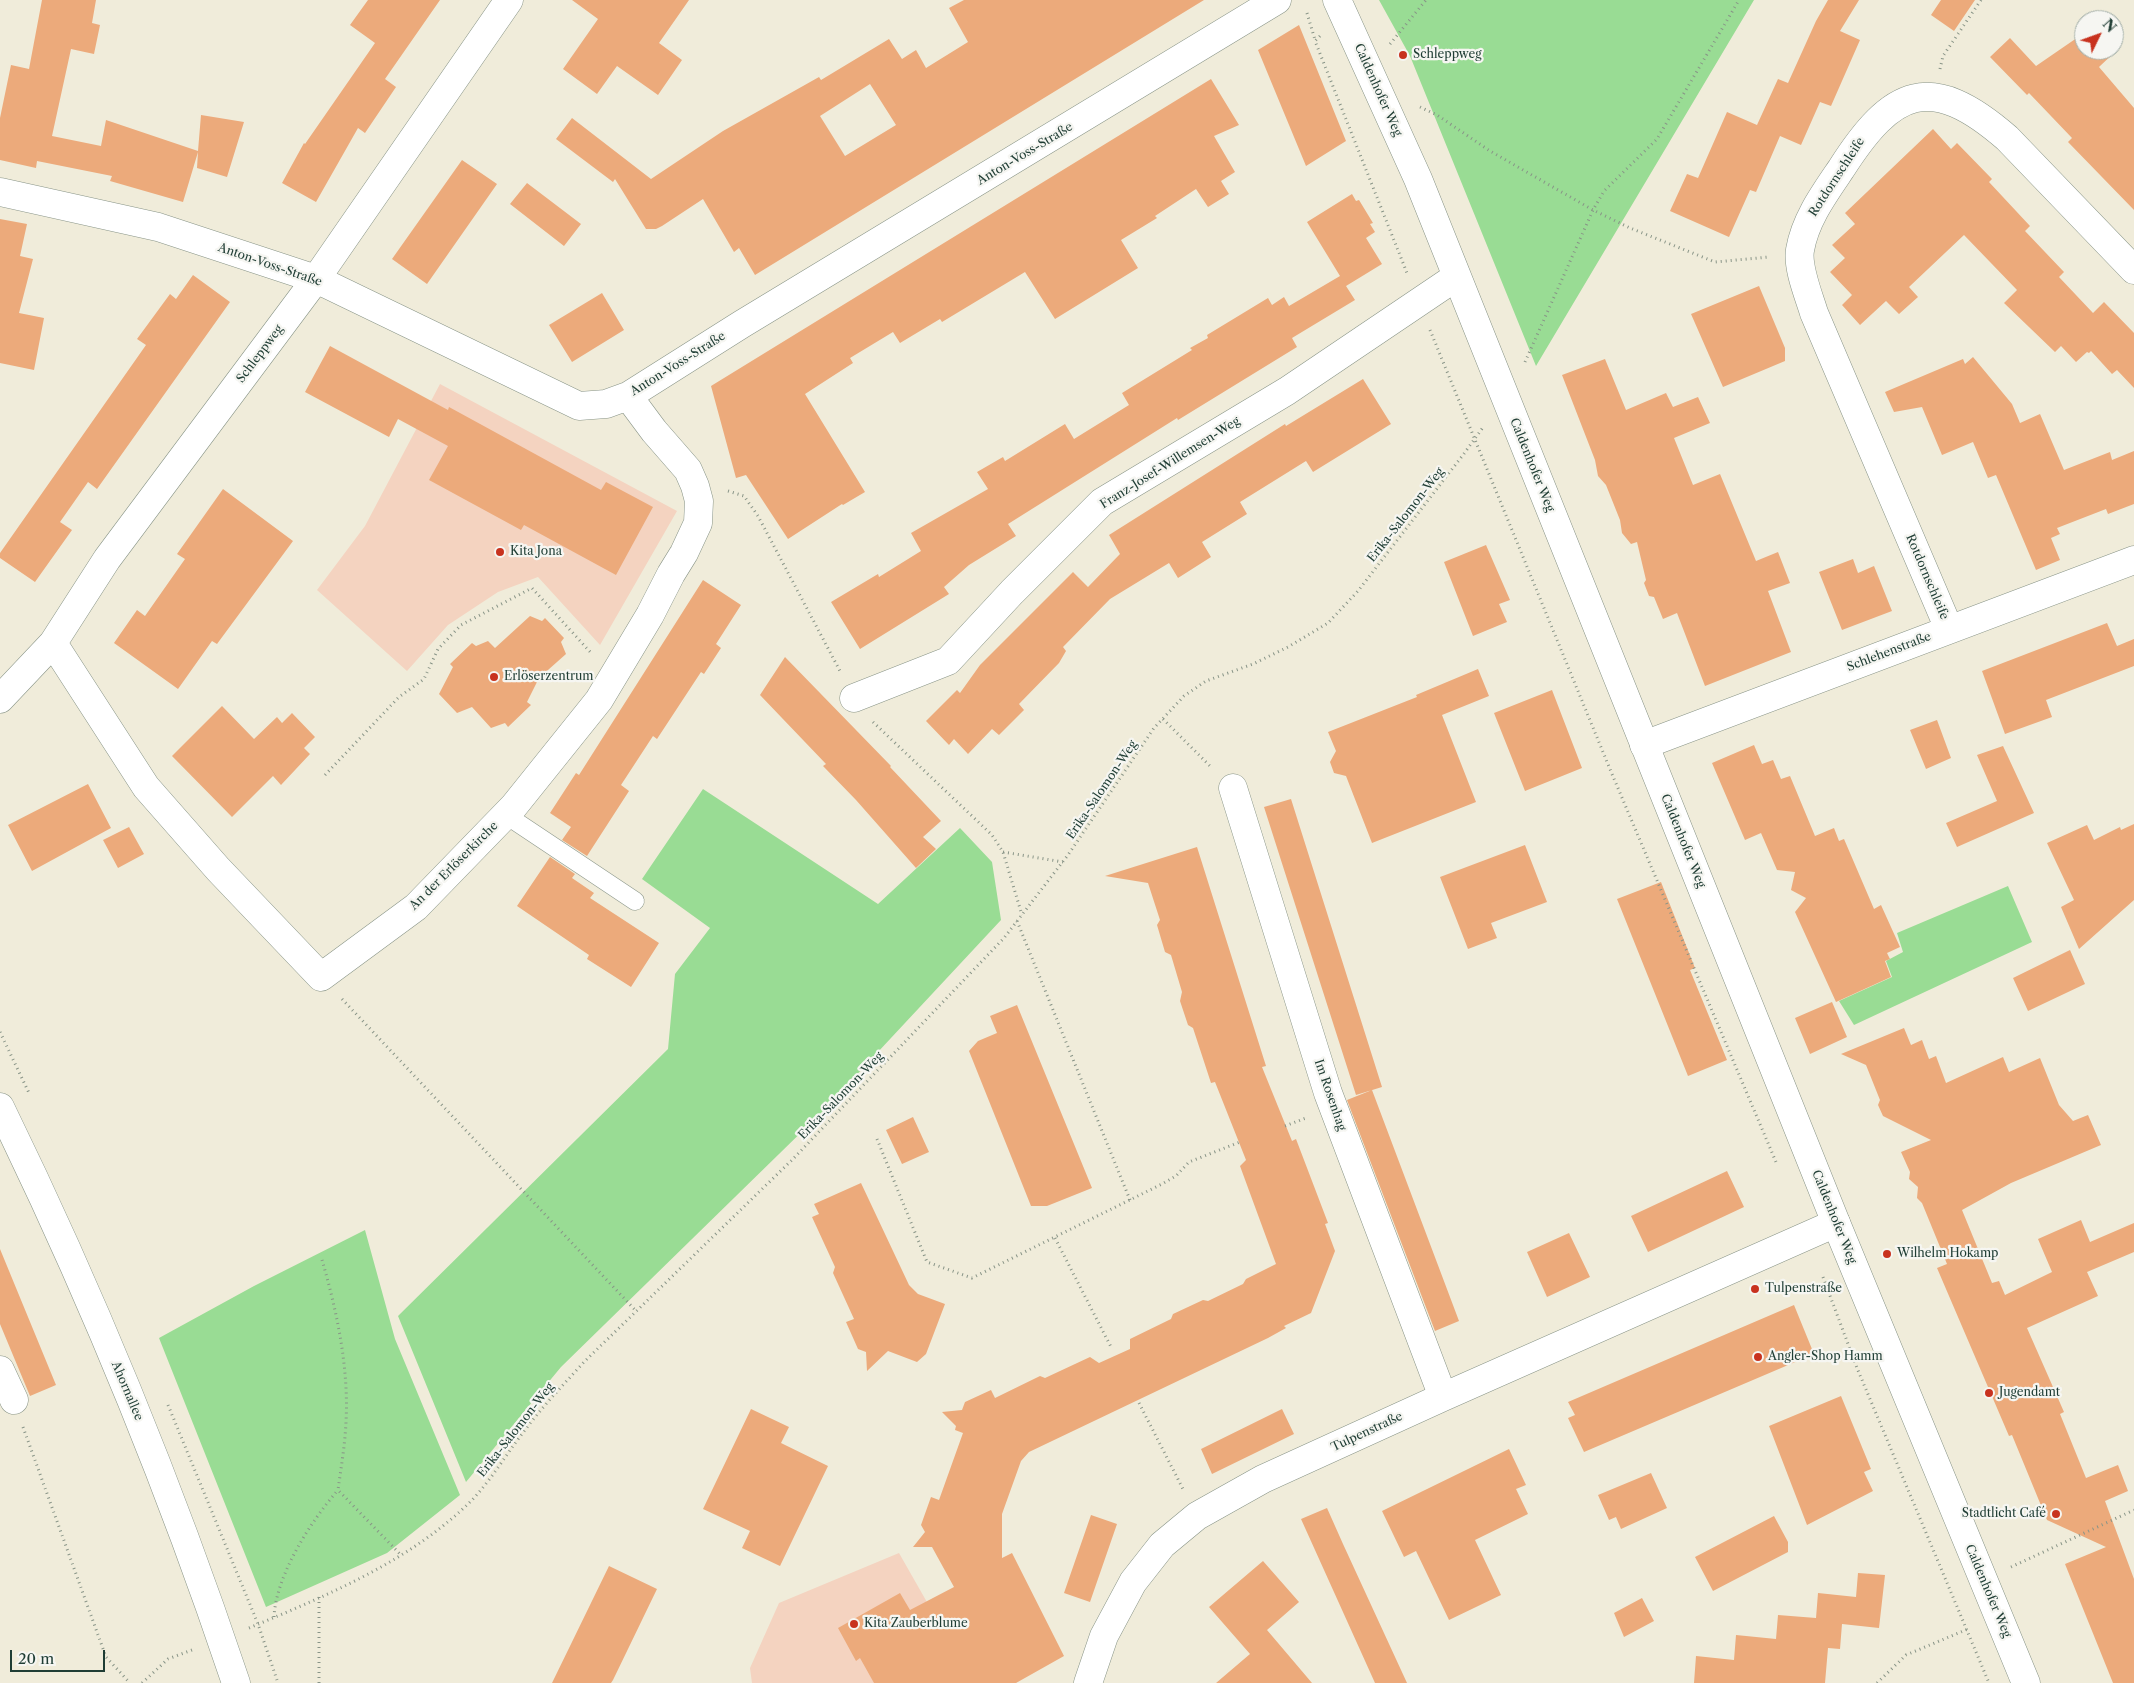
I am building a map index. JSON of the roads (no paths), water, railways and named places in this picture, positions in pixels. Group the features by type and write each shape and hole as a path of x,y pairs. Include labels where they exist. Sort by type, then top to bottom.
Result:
{"street":[{"name":"Schleppweg","path":"0,699 53,643 107,559 316,279 509,0"},
{"name":"Anton-Voss-Straße","path":"0,192 158,227 316,279 579,406 606,404 628,396 742,324 1277,0"},
{"name":"Caldenhofer Weg","path":"1340,6 1418,179 1836,1224 2026,1683"},
{"name":"Rotdornschleife","path":"1949,629 1814,313 1803,278 1799,252 1808,222 1867,131 1885,113 1914,97 1935,96 1987,120 2134,270"},
{"name":"Franz-Josef-Willemsen-Weg","path":"854,698 948,661 1012,592 1102,502 1287,391 1456,277"},
{"name":"An der Erlöserkirche","path":"53,643 146,787 218,869 321,977 416,907 506,815 599,700 684,553 698,523 699,501 695,486 688,470 654,431 628,396"},
{"name":"Schlehenstraße","path":"1644,746 2134,560"},
{"name":"Im Rosenhag","path":"1233,788 1328,1093 1443,1397"},
{"name":"Ahornallee","path":"0,1107 77,1274 142,1427 236,1683"},
{"name":"Tulpenstraße","path":"1088,1683 1104,1636 1133,1582 1162,1545 1198,1516 1263,1480 1443,1397 1836,1224"},
{"path":"0,1370 14,1400"}],"lane":[{"path":"506,815 635,900"}],"place":[{"name":"Schleppweg","path":"1403,55"},
{"name":"Kita Jona","path":"500,552"},
{"name":"Erlöserzentrum","path":"494,677"},
{"name":"Wilhelm Hokamp","path":"1887,1254"},
{"name":"Tulpenstraße","path":"1755,1289"},
{"name":"Angler-Shop Hamm","path":"1758,1357"},
{"name":"Jugendamt","path":"1989,1393"},
{"name":"Stadtlicht Café","path":"2056,1514"},
{"name":"Kita Zauberblume","path":"854,1624"}]}
